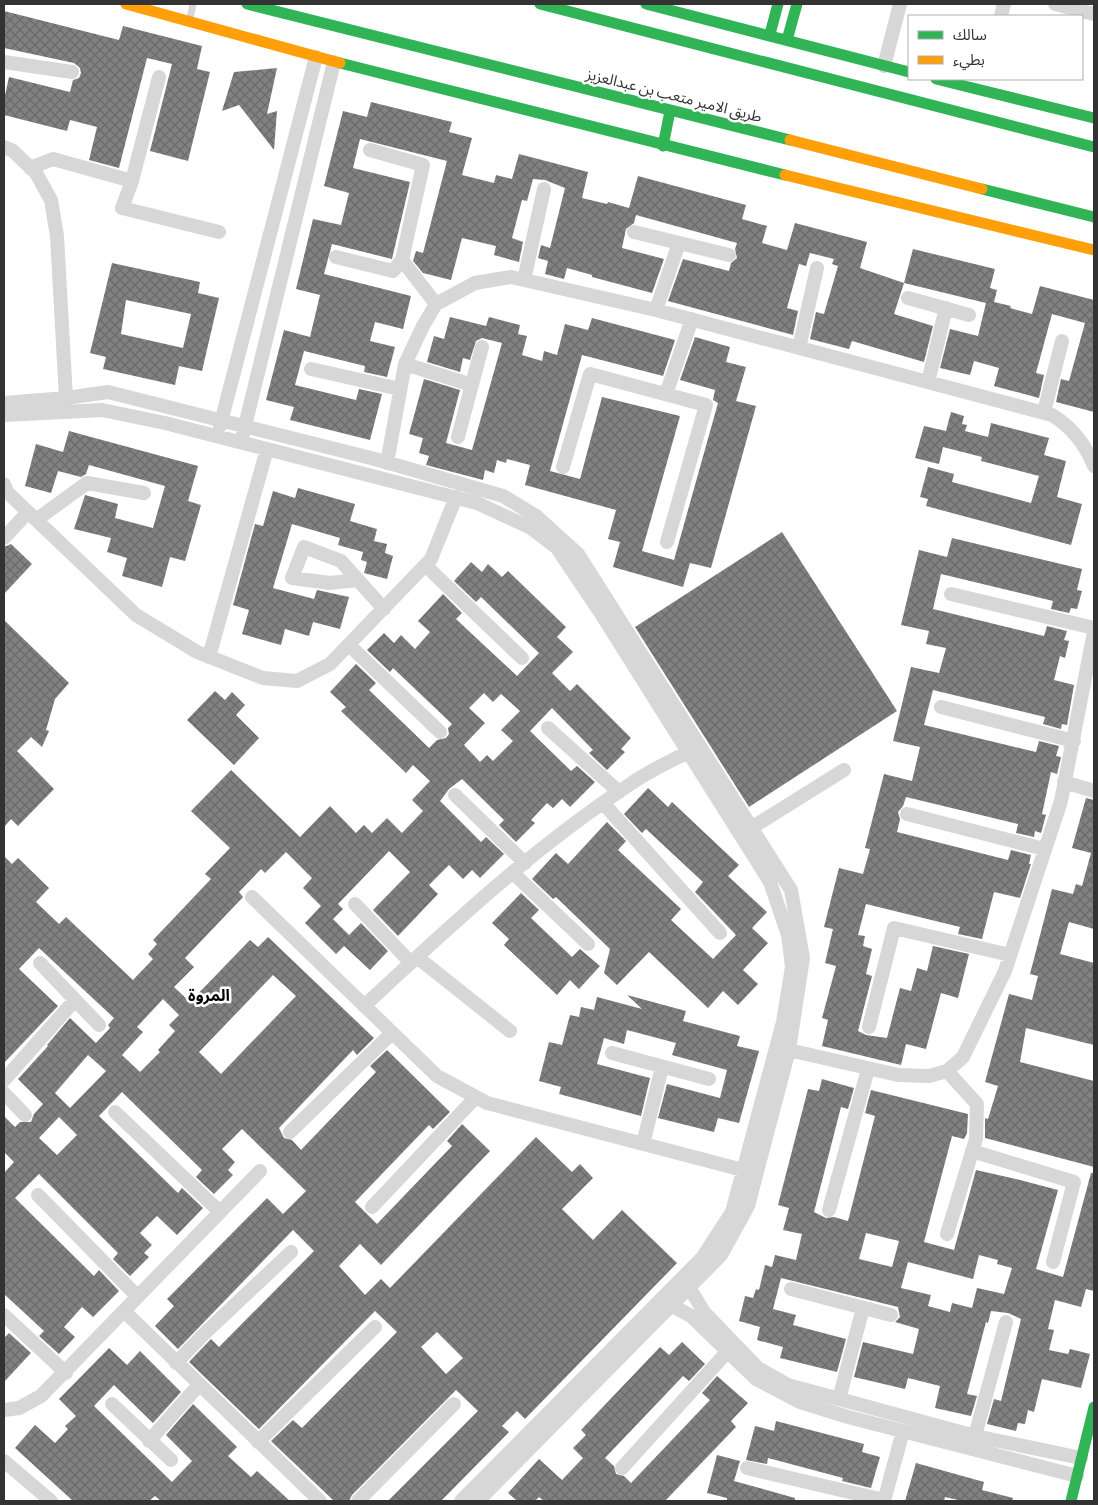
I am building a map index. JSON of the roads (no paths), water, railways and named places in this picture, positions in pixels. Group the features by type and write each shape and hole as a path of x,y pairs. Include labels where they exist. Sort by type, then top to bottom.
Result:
{"street":[{"path":"126,4 190,20 334,62 664,146 1094,250"},
{"name":"طريق الامير متعب بن عبدالعزيز","path":"247,4 1094,217"},
{"path":"540,4 690,29 1060,124 1094,118"},
{"path":"646,4 690,29 770,34 908,72"},
{"path":"770,34 778,4"},
{"path":"787,40 797,4"},
{"path":"884,66 900,4"},
{"path":"1055,4 1094,14"},
{"path":"218,436 316,57"},
{"path":"4,62 72,72"},
{"path":"241,442 334,62"},
{"path":"159,76 132,182 122,208 219,232"},
{"path":"944,80 985,85 1060,124 1094,147"},
{"path":"664,146 670,111"},
{"path":"4,147 13,151 36,173 51,200 57,236 66,398"},
{"path":"336,257 392,272 402,260 423,165 370,150"},
{"path":"30,168 53,159 132,182"},
{"path":"524,280 544,189"},
{"path":"634,232 729,255"},
{"path":"656,310 679,243"},
{"path":"402,260 436,304"},
{"path":"800,348 817,268"},
{"path":"387,463 405,364 422,326 436,304 475,283 511,277 692,319 1044,412 1068,425 1088,451 1094,466"},
{"path":"908,298 969,315"},
{"path":"928,382 946,308"},
{"path":"666,394 692,319"},
{"path":"1044,412 1062,341"},
{"path":"458,437 482,346"},
{"path":"405,364 472,385"},
{"path":"310,369 400,389"},
{"path":"563,466 590,374 706,405 667,542"},
{"path":"4,403 66,398 108,392 222,419 503,496 536,516 578,554 791,890 803,958 789,1050 748,1206 721,1255 478,1501"},
{"path":"4,415 102,410 218,436 477,503 532,528 557,548 770,882 788,935 792,967 783,1022 732,1212 702,1258 461,1501"},
{"path":"209,657 267,449"},
{"path":"4,538 32,516 88,483 144,494"},
{"path":"4,484 7,492 136,615 197,652 209,657 262,678 297,681 330,664 431,559 456,498"},
{"path":"425,565 522,658"},
{"path":"358,580 384,609"},
{"path":"951,594 1094,628"},
{"path":"789,1050 898,1075 929,1076 947,1071 963,1057 1005,971 1060,801 1090,681 1094,632"},
{"path":"349,645 440,732"},
{"path":"941,707 1074,742"},
{"path":"548,728 619,792"},
{"path":"364,1006 471,907 512,873 619,792 688,752"},
{"path":"751,828 844,770"},
{"path":"1064,782 1094,791"},
{"path":"455,795 525,863"},
{"path":"603,803 720,933"},
{"path":"907,814 1044,849"},
{"path":"512,873 588,944"},
{"path":"252,898 437,1076 487,1103 743,1170"},
{"path":"355,904 414,960 510,1031"},
{"path":"869,1027 894,928 1010,955"},
{"path":"40,963 99,1025"},
{"path":"4,1080 75,1000"},
{"path":"290,1132 392,1033"},
{"path":"612,1053 709,1079"},
{"path":"643,1144 662,1067"},
{"path":"829,1210 868,1069"},
{"path":"947,1071 977,1104 976,1139 947,1234"},
{"path":"4,1093 26,1115"},
{"path":"372,1207 476,1097"},
{"path":"115,1112 220,1212"},
{"path":"972,1151 1074,1182 1052,1262"},
{"path":"4,1410 19,1408 41,1396 66,1373 124,1312 136,1296 260,1171"},
{"path":"38,1195 136,1296"},
{"path":"176,1363 291,1252"},
{"path":"688,1287 704,1312 758,1368 788,1385 975,1436 1081,1458"},
{"path":"790,1289 891,1315"},
{"path":"671,1305 690,1316 756,1379 800,1402 1077,1476"},
{"path":"839,1399 863,1308"},
{"path":"124,1312 198,1386 258,1442 313,1499"},
{"path":"4,1315 66,1373"},
{"path":"975,1436 1006,1322"},
{"path":"258,1442 375,1327"},
{"path":"622,1468 728,1352"},
{"path":"149,1441 198,1386"},
{"path":"112,1404 171,1460"},
{"path":"358,1501 454,1404"},
{"path":"1071,1501 1094,1407"},
{"path":"747,1468 884,1501 903,1431"},
{"path":"4,1461 51,1501"}],"lane":[{"path":"190,20 193,4"}],"district":[{"name":"المروة","path":"209,996"}]}
